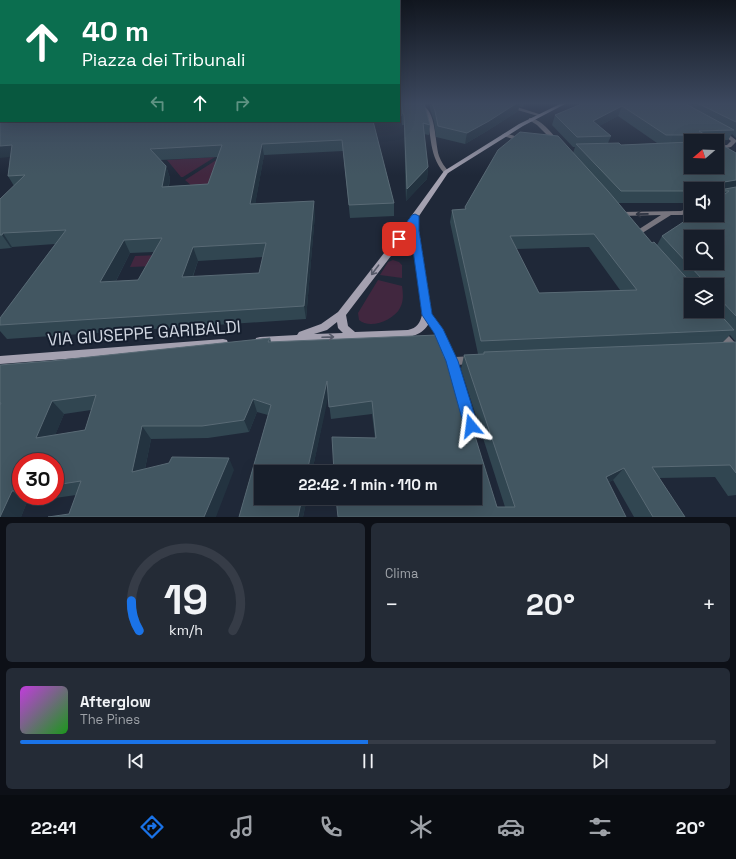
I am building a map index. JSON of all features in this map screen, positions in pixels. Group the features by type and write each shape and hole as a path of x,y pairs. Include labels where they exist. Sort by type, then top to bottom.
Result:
{"street":[{"path":"431,127 437,160 446,172"},
{"path":"290,338 324,327 342,314 446,172 518,127"},
{"path":"542,127 560,146"},
{"path":"714,127 728,135 734,141 729,146 724,147"},
{"path":"505,135 529,140"},
{"path":"545,140 553,138"},
{"path":"669,213 634,233 618,212 684,212"},
{"path":"290,338 410,333 419,331 424,327 427,315 414,231 415,216"},
{"path":"342,314 343,328 354,336"},
{"path":"427,315 439,332 452,361 456,375"},
{"path":"711,322 735,350"},
{"name":"VIA GIUSEPPE GARIBALDI","path":"250,341 290,338"},
{"name":"VIA GIUSEPPE GARIBALDI","path":"0,360 234,342"},
{"path":"723,350 735,350"},
{"path":"452,361 483,360"}],"shaded area":[{"path":"215,157 183,177 181,177 167,160"},
{"path":"221,157 204,197 185,180"},
{"path":"160,255 154,266 130,267 135,256"},
{"path":"393,260 402,265 402,278 380,275 388,262"},
{"path":"378,280 402,286 402,303 397,312 387,320 375,324 364,323 359,320 358,313"}],"building":[{"path":"0,127 375,127 394,203 349,205 342,140 262,144 250,204 314,201 304,306 0,325 0,318 66,230 3,233 0,235 0,199 25,175 8,176 12,145 0,146","holes":["222,145 208,184 162,187 166,166 150,149","162,238 138,280 100,282 124,240","266,243 259,273 182,277 193,247"]},
{"path":"405,127 423,127 428,167 407,189"},
{"path":"443,127 478,127 467,133"},
{"path":"567,127 600,127 611,136 577,137"},
{"path":"654,127 729,127 734,130 699,131 704,134 666,135"},
{"path":"520,132 558,136 608,191 652,243 654,242 687,278 684,278 684,318 723,318 734,330 481,341 452,210 466,209 465,207 498,150","holes":["594,234 637,290 539,293 510,236"]},
{"path":"684,142 684,174 724,174 724,146 736,153 736,180 724,182 684,182 684,191 621,191 576,144 619,143 621,145"},
{"path":"736,187 736,316 724,303 724,278 701,278 694,270 724,270 724,230 684,230 684,260 662,236 684,222 724,222 724,195 729,191 724,191 724,188"},
{"path":"437,335 444,357 450,356 497,507 515,507 464,355 484,354 484,352 736,342 736,473 730,465 652,467 685,517 653,517 624,468 606,477 626,517 338,517 337,505 482,505 482,465 334,465 332,437 376,438 372,401 329,407 327,381 309,465 254,465 254,505 301,505 298,517 239,517 271,405 253,399 244,420 202,426 142,426 132,472 169,463 172,457 229,458 204,517 48,517 69,514 81,481 64,484 64,453 12,453 12,491 0,517 0,365 270,338 268,342","holes":["96,395 85,430 36,438 52,401"]}],"route":[{"path":"399,239 415,216 414,231 427,315 445,343 452,361 471,426"}]}
